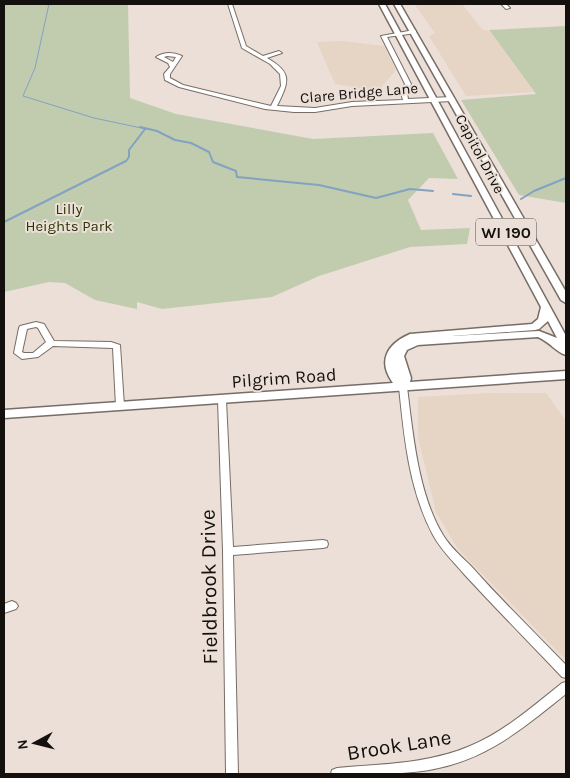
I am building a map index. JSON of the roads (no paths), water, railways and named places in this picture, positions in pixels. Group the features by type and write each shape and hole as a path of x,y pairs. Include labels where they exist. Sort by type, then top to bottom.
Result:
{"main road":[{"name":"Capitol Drive","path":"382,4 566,346"},
{"name":"Capitol Drive","path":"397,4 566,300"},
{"path":"481,185 500,184"},
{"path":"546,306 543,320 535,327 414,336 405,339 394,348 391,355 394,379 403,387 405,378 399,356 403,348 416,342 539,334 552,339 566,352"},
{"name":"Pilgrim Road","path":"4,414 566,375"}],"street":[{"path":"230,4 242,45 249,52 279,69 284,79 282,93 273,108"},
{"path":"503,4 508,8"},
{"path":"406,101 404,95 408,84 384,36 414,32"},
{"path":"262,58 278,53"},
{"name":"Clare Bridge Lane","path":"173,67 166,76 173,83 273,108 316,110 352,104 452,99"},
{"path":"51,343 110,345 117,347 120,406"},
{"path":"403,387 407,422 420,488 430,521 438,536 478,582 566,673"},
{"name":"Fieldbrook Drive","path":"222,400 228,551 232,774"},
{"path":"228,551 323,544"},
{"name":"Brook Lane","path":"337,774 440,762 462,756 502,735 566,687"}],"waterway":[{"path":"49,4 35,68 23,96 94,118 146,129"},
{"path":"140,127 157,131 175,140 191,143 209,152 213,162 236,171 237,177 319,185 376,198 410,189 433,191"},
{"path":"4,222 126,161 129,157 129,150 145,129"},
{"path":"521,199 534,191 566,178"},
{"path":"453,194 471,196"}],"park label":[{"name":"Lilly Heights Park","path":"69,218"}]}
